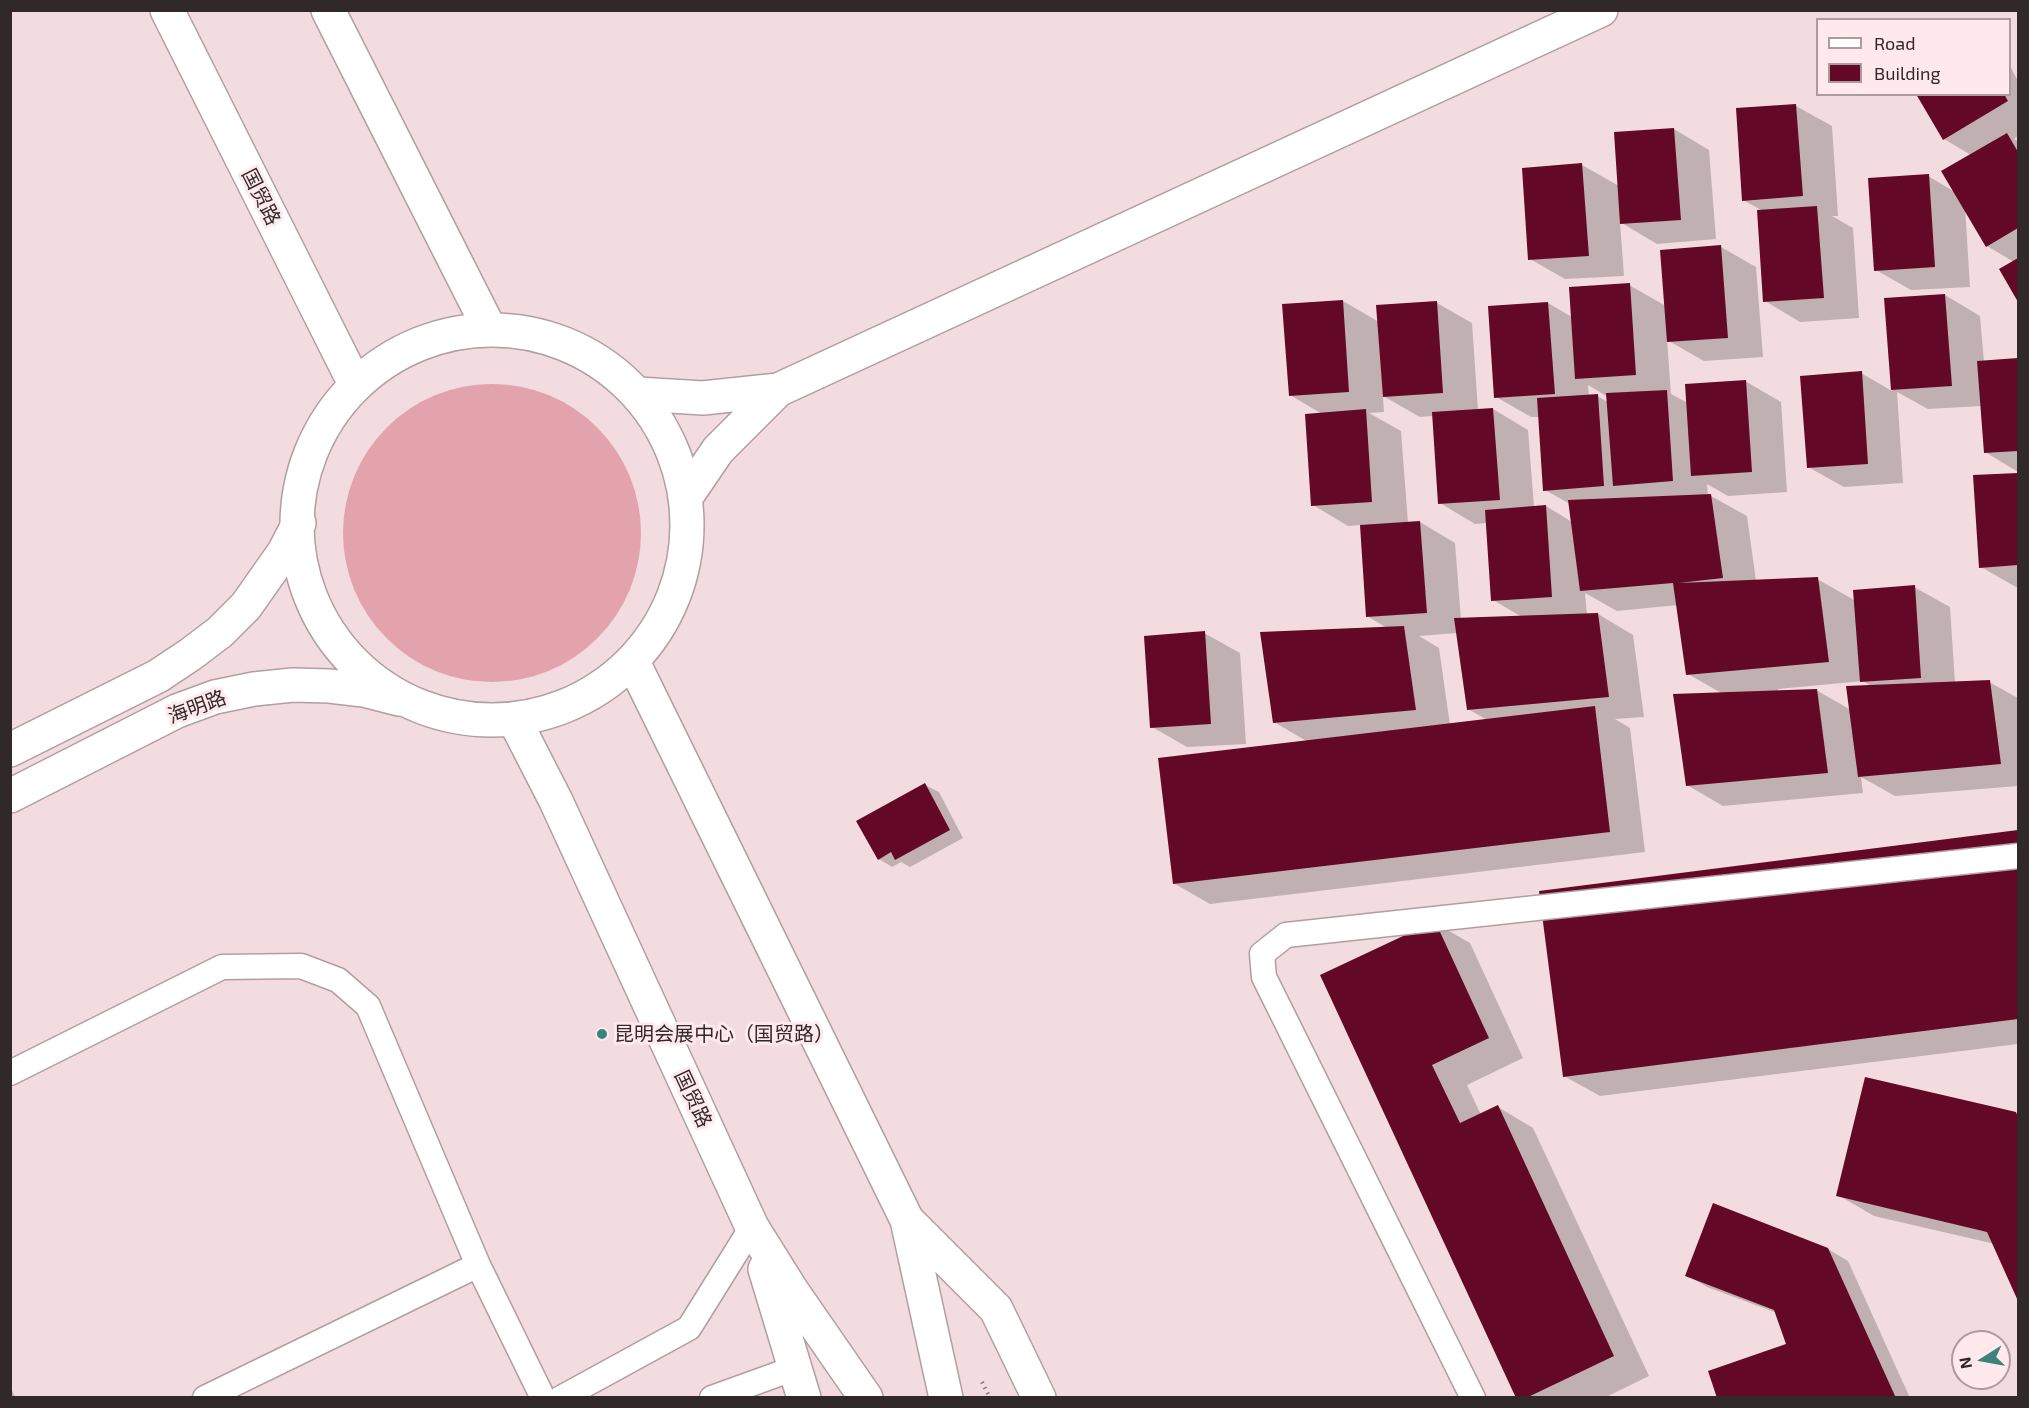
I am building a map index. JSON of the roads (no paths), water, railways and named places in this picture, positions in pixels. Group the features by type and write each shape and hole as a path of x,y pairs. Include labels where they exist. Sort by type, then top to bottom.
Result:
{"main road":[{"name":"国贸路","path":"167,10 355,384"},
{"path":"328,10 489,328"},
{"path":"638,394 703,398 778,390 1601,10"},
{"path":"489,328 544,335 595,358 638,394 669,440 686,497 686,557 668,614 633,662 579,702 515,721 455,718 399,699 351,661 316,618 298,552 299,491 319,433 355,384 395,355 441,335 489,328"},
{"path":"686,497 718,450 778,390"},
{"path":"10,750 158,676 199,649 246,606 284,552 299,523"},
{"path":"633,662 907,1220 946,1398"},
{"name":"海明路","path":"10,796 177,711 214,697 254,689 293,685 352,689 399,699"},
{"name":"国贸路","path":"515,721 556,801 752,1227 792,1291 866,1398"},
{"path":"907,1220 996,1309 1039,1398"},
{"path":"752,1227 800,1383"}],"lane":[{"path":"1473,1398 1264,977 1262,954 1286,935 2019,856"},
{"path":"10,1073 222,967 301,966 338,980 368,1006 478,1265 543,1398"},
{"path":"561,1398 689,1328 752,1227"},
{"path":"205,1398 478,1265"},
{"path":"712,1398 800,1383"}],"place":[{"name":"昆明会展中心（国贸路）","path":"602,1034"}]}
